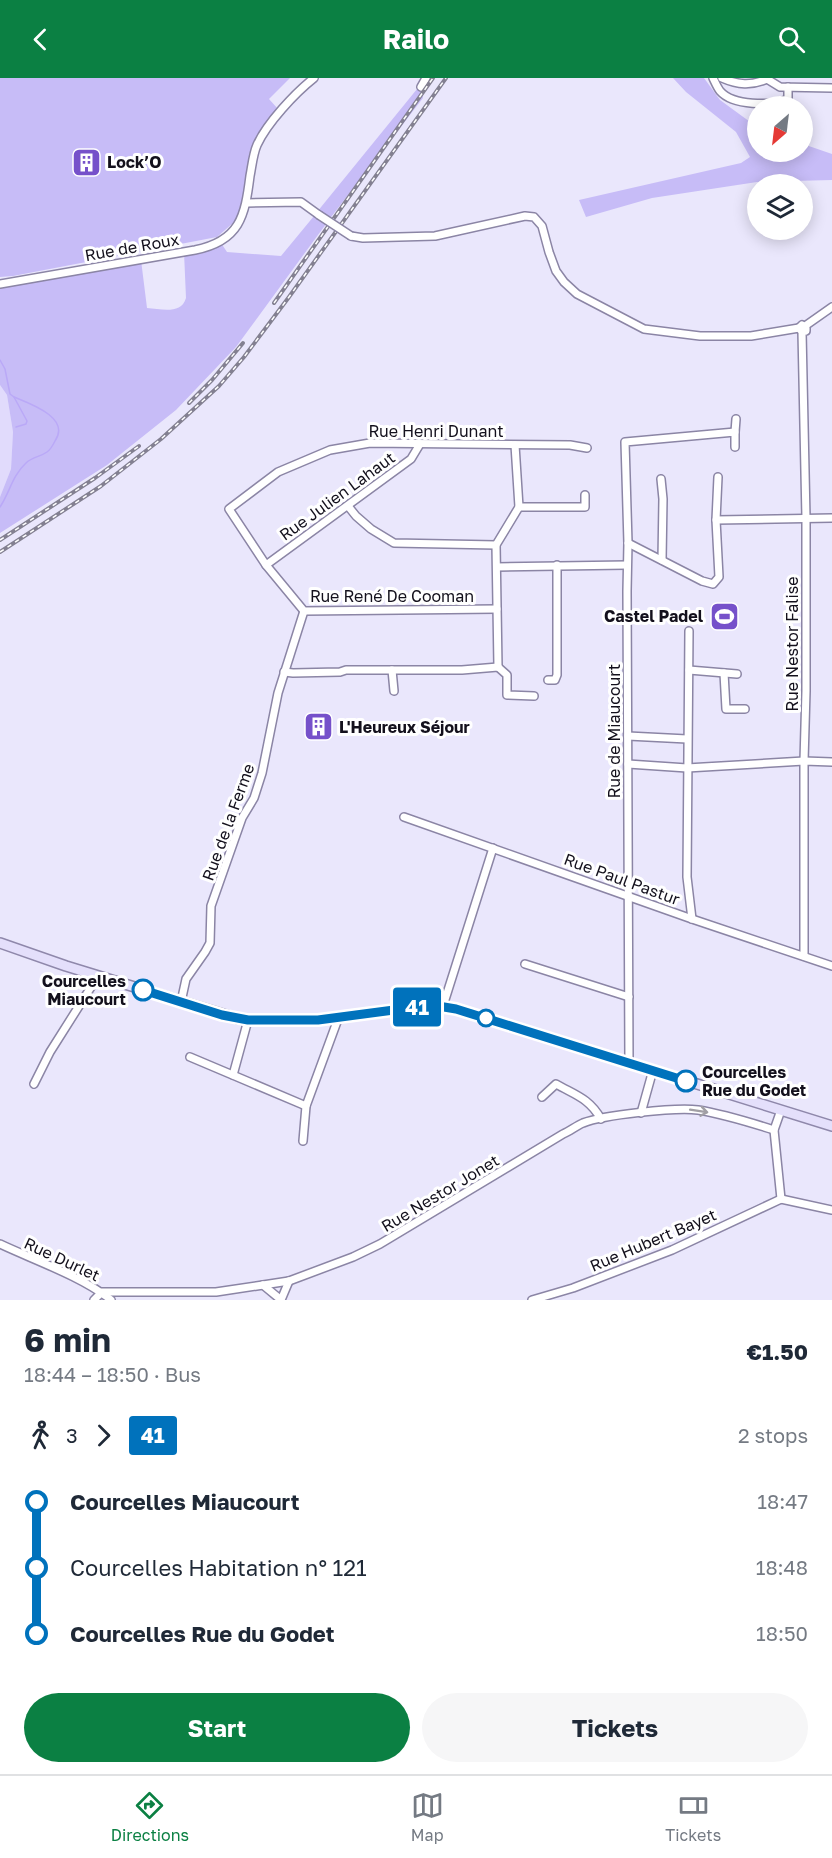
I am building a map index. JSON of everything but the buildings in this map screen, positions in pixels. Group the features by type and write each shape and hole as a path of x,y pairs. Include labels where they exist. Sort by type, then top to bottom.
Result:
{"main road":[{"path":"0,943 222,1015 248,1020 288,1022 338,1019 432,1005 443,1006 832,1126"}],"street":[{"name":"Rue de Roux","path":"0,284 208,248 223,240 234,230 243,216 258,142 300,88 314,78"},
{"path":"421,87 426,78"},
{"path":"713,78 720,91 736,101 778,103 788,99 788,87"},
{"path":"722,78 734,83 755,85 767,79 780,87 832,88"},
{"path":"807,87 812,78"},
{"path":"247,203 301,202 351,236 363,238 435,236 525,216 534,217 542,226 556,271 564,282 577,294 644,329 700,336 751,336 802,329 832,307"},
{"name":"Rue Nestor Falise","path":"802,329 807,691 804,761 804,956"},
{"path":"735,447 736,418"},
{"name":"Rue de Miaucourt","path":"629,1063 628,543 625,442 735,432"},
{"name":"Rue Henri Dunant","path":"230,509 278,472 330,450 370,443 570,445 587,448"},
{"name":"Rue Julien Lahaut","path":"266,565 411,459 420,444"},
{"path":"498,667 496,545 519,507 515,445"},
{"path":"628,543 702,581 713,584 719,577 718,477"},
{"path":"661,479 662,560"},
{"path":"519,507 585,507 585,495"},
{"path":"348,506 370,529 394,543 496,545"},
{"name":"Rue René De Cooman","path":"230,509 266,565 304,610 497,609"},
{"path":"717,520 832,518"},
{"path":"497,567 627,565"},
{"path":"548,680 555,680 557,675 557,566"},
{"name":"Rue de la Ferme","path":"181,1002 186,979 210,943 212,906 242,818 254,798 262,773 284,672 304,610"},
{"path":"689,630 687,877 692,919"},
{"path":"284,672 498,667 507,675 507,695 534,696"},
{"path":"392,670 394,691"},
{"path":"689,670 736,674"},
{"path":"724,673 726,709 745,709"},
{"path":"628,736 687,739"},
{"path":"628,764 687,768 804,761 832,762"},
{"name":"Rue Paul Pastur","path":"404,817 832,966"},
{"path":"443,1006 492,848"},
{"path":"525,964 629,997"},
{"path":"34,1084 50,1052 98,976"},
{"path":"303,1141 306,1106 338,1019"},
{"path":"233,1075 248,1020"},
{"path":"190,1057 306,1106"},
{"path":"640,1113 653,1070"},
{"path":"542,1097 556,1084 584,1098 601,1119"},
{"name":"Rue Nestor Jonet","path":"102,1292 216,1292 289,1281 354,1257 380,1244 584,1123 676,1109 696,1110 774,1130"},
{"path":"781,1110 774,1130 781,1199 832,1210"},
{"name":"Rue Hubert Bayet","path":"532,1300 573,1288 672,1250 781,1199"},
{"name":"Rue Durlet","path":"0,1244 102,1292 111,1300"},
{"path":"263,1285 280,1300 289,1281"},
{"path":"94,1300 102,1292"}],"shaded area":[{"name":"Lock’O","path":"0,78 290,78 269,99 278,109 255,143 244,206 233,223 217,237 0,277"},
{"path":"426,78 432,78 422,91 423,98 328,221 317,212"},
{"path":"673,78 704,78 720,100 747,120 747,152 736,132 686,92"},
{"path":"813,147 832,154 832,180 813,181 813,174 747,174 747,184 652,198 586,217 579,200 741,163 747,159 747,162 813,162"},
{"path":"314,216 326,224 236,347 176,410 107,465 0,533 0,497 11,469 13,432 7,395 0,385 0,284 141,260 147,308 175,309 180,307 186,298 184,252 221,243 227,252 281,256"},
{"path":"0,385 7,395 13,432 11,469 0,497"}],"waterway":[{"path":"0,360 5,369 10,394 27,421 26,424 16,427"},
{"path":"0,507 21,468 28,461 48,451 59,433 58,425 47,413 14,397"}],"railway":[{"path":"274,303 433,78"},
{"path":"0,552 101,486 161,439 219,386 289,297 446,78"},
{"path":"189,403 243,343"},
{"path":"0,540 95,478 139,446"}],"bus line":[{"name":"41","path":"143,990 222,1015 248,1020 288,1022 338,1019 432,1005 443,1006 686,1081"}],"place":[{"name":"Lock’O","path":"86,162"},
{"name":"Castel Padel","path":"724,616"},
{"name":"L'Heureux Séjour","path":"318,727"},
{"name":"Courcelles Miaucourt","path":"143,990"},
{"name":"Courcelles Rue du Godet","path":"686,1081"}]}
